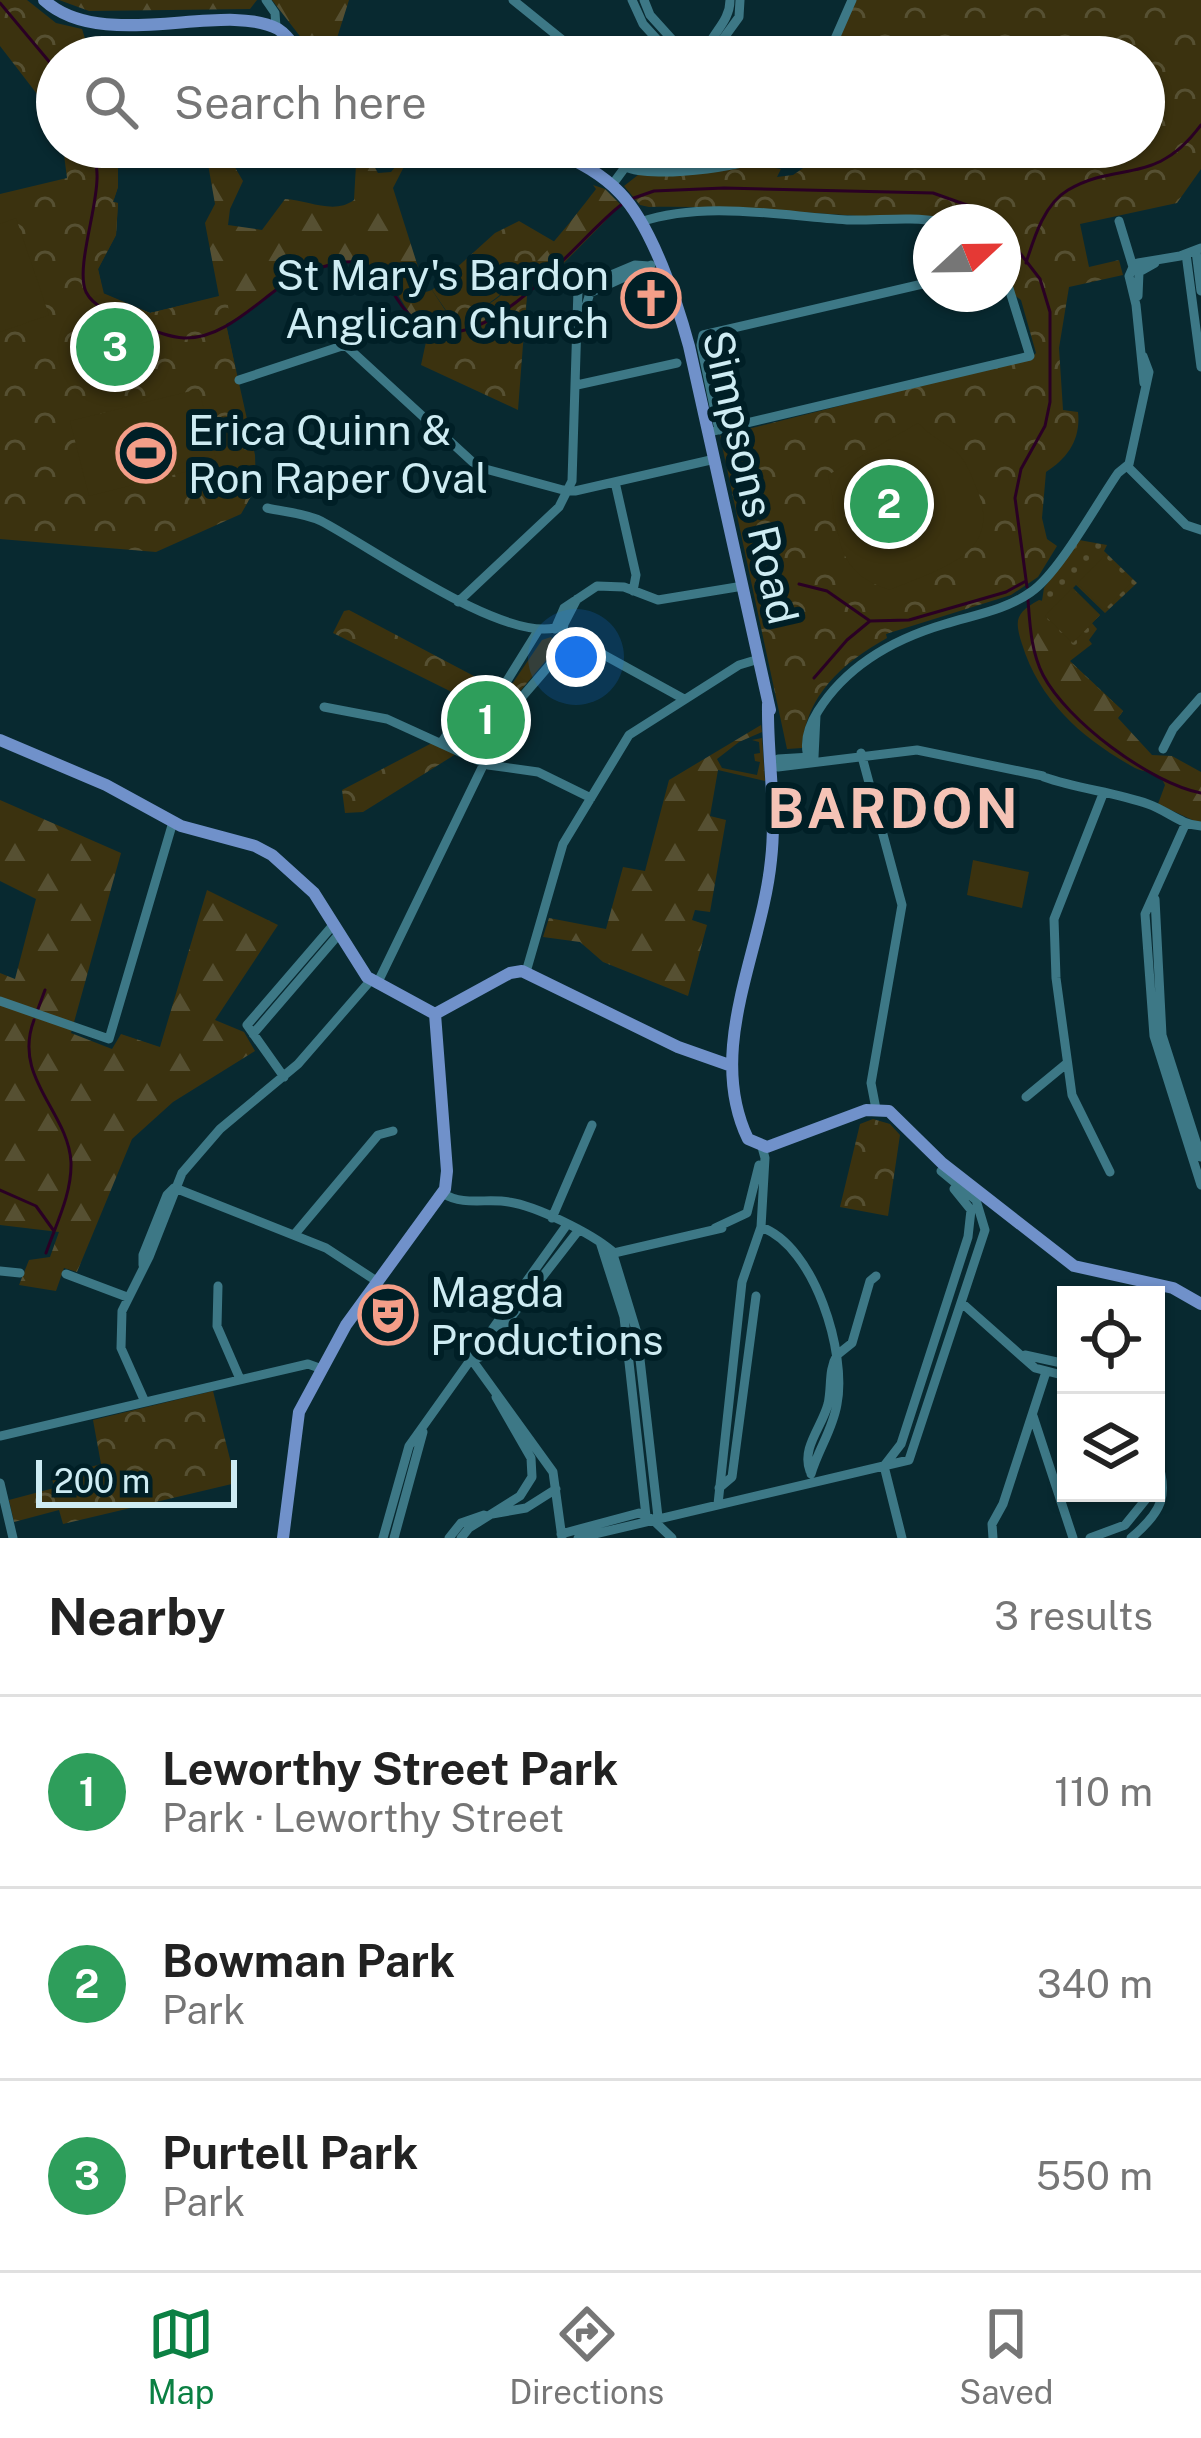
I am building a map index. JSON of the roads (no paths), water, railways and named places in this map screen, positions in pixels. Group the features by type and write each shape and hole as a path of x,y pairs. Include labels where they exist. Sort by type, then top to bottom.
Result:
{"main road":[{"path":"44,0 81,20 154,23 248,18 276,27 284,36"},
{"name":"Simpsons Road","path":"588,168 621,195 640,222 686,334 714,431 715,458 759,659"},
{"path":"759,659 776,763 771,863 729,1066 751,1143 762,1147 876,1109 895,1114 942,1167 1074,1266 1165,1286 1198,1304"},
{"path":"0,740 106,785 173,822 272,855 314,893 374,982 435,1014"},
{"path":"435,1014 514,971 526,972 677,1047 729,1066"},
{"path":"284,1538 296,1419 346,1325 444,1194 447,1171 435,1014"}],"street":[{"path":"266,0 275,13 276,27"},
{"path":"513,0 559,36"},
{"path":"528,12 538,0"},
{"path":"632,0 653,36"},
{"path":"644,0 650,15 669,36"},
{"path":"715,36 730,14 730,0"},
{"path":"724,36 737,20 740,0"},
{"path":"836,36 852,0"},
{"path":"621,195 626,168"},
{"path":"629,168 646,173 690,168"},
{"path":"640,222 764,211 913,221"},
{"path":"1119,221 1124,244 1138,266"},
{"path":"810,759 807,730 836,687 859,665 896,642 999,608 1036,589 1118,472 1127,466 1149,372 1130,280 1138,266 1194,251"},
{"path":"1194,251 1201,291"},
{"path":"1194,251 1201,367"},
{"path":"458,602 559,507 570,490 578,332 590,293 654,264"},
{"path":"913,286 703,335 714,431 1030,356 1016,312"},
{"path":"239,380 345,345 478,467 570,490 715,458"},
{"path":"577,385 677,363"},
{"path":"1127,466 1186,525 1201,530"},
{"path":"615,482 637,577 633,591"},
{"path":"267,508 316,518 458,602 577,640 684,699"},
{"path":"145,1402 121,1348 121,1318 182,1172 212,1136 284,1077 374,982 516,701 561,651 559,633 577,599 604,586 662,600 743,586"},
{"path":"441,743 449,731 500,692 539,629"},
{"name":"Simpsons Road","path":"526,972 563,844 632,731 739,665 759,659"},
{"path":"1163,748 1201,697"},
{"path":"324,707 387,719 484,764 538,772 591,798"},
{"path":"776,763 917,747 1033,772 1153,806 1185,825 1201,826"},
{"path":"861,755 902,905 872,1083 876,1109"},
{"path":"1103,794 1054,919 1072,1095 1110,1172"},
{"path":"0,1001 109,1039 173,822"},
{"path":"1185,825 1145,914 1154,1036 1201,1185"},
{"path":"1155,894 1162,1035 1201,1157"},
{"path":"284,1077 250,1029 336,929"},
{"path":"1026,1097 1066,1064"},
{"path":"552,1218 592,1124"},
{"path":"295,1235 378,1135 393,1131"},
{"path":"718,1504 744,1272 761,1227 762,1147"},
{"path":"705,1233 747,1213 761,1167"},
{"path":"578,1538 812,1478 908,1461 985,1225 974,1198 942,1167"},
{"path":"884,1466 902,1444 972,1222 969,1205 942,1167"},
{"path":"175,1188 330,1250 378,1282"},
{"path":"444,1194 458,1200 514,1202 614,1253 629,1316 652,1517"},
{"path":"761,1227 778,1237 819,1288 837,1355 841,1376 837,1408 812,1478"},
{"path":"382,1538 409,1446 474,1352 572,1228"},
{"path":"614,1253 722,1228"},
{"path":"600,1242 629,1316"},
{"path":"0,1271 20,1274"},
{"path":"67,1274 127,1297"},
{"path":"837,1355 852,1343 870,1281 876,1276"},
{"path":"218,1286 218,1331 240,1379"},
{"path":"719,1488 732,1478 756,1296"},
{"path":"963,1304 1014,1351 1057,1374"},
{"path":"1014,1351 1057,1362"},
{"path":"472,1360 549,1465 562,1536 632,1514 652,1517 673,1538"},
{"path":"0,1436 308,1364 322,1369"},
{"path":"989,1537 1046,1372"},
{"path":"461,1538 526,1490 533,1465 489,1383"},
{"path":"730,1384 743,1386"},
{"path":"1033,1416 1073,1538"},
{"path":"394,1538 424,1427"},
{"path":"884,1466 902,1538"},
{"path":"0,1483 13,1538"},
{"path":"449,1538 461,1523 518,1511 556,1489"},
{"path":"1090,1538 1127,1523 1144,1502"},
{"path":"1131,1538 1161,1502"}],"waterway":[{"path":"0,3 36,46"},
{"path":"1165,158 1201,125"},
{"path":"96,168 83,268 86,292 113,314 177,337 211,333 301,275 355,262 378,273 420,324 445,333 472,328 528,293 621,205"},
{"path":"1026,263 1041,222 1060,196 1087,181 1140,168"},
{"path":"628,200 654,191 724,188 933,193 964,204"},
{"path":"1021,254 1040,279 1050,312 1050,402 1045,426 1021,469 1015,498 1027,587"},
{"path":"814,678 870,621 909,620 1006,592 1026,581"},
{"path":"799,584 827,591 870,621"},
{"path":"1028,600 1039,666 1071,711 1135,763 1201,793"},
{"path":"38,1009 45,990"},
{"path":"34,1020 30,1059 61,1126 71,1162 66,1197 46,1253"},
{"path":"0,1190 36,1206 54,1231"}],"place":[{"name":"St Mary's Bardon Anglican Church","path":"651,298"},
{"name":"Purtell Park","path":"115,347"},
{"name":"Erica Quinn & Ron Raper Oval","path":"146,453"},
{"name":"Bowman Park","path":"889,504"},
{"name":"Leworthy Street Park","path":"486,720"},
{"name":"Magda Productions","path":"388,1315"}],"district":[{"name":"BARDON","path":"894,808"}]}
